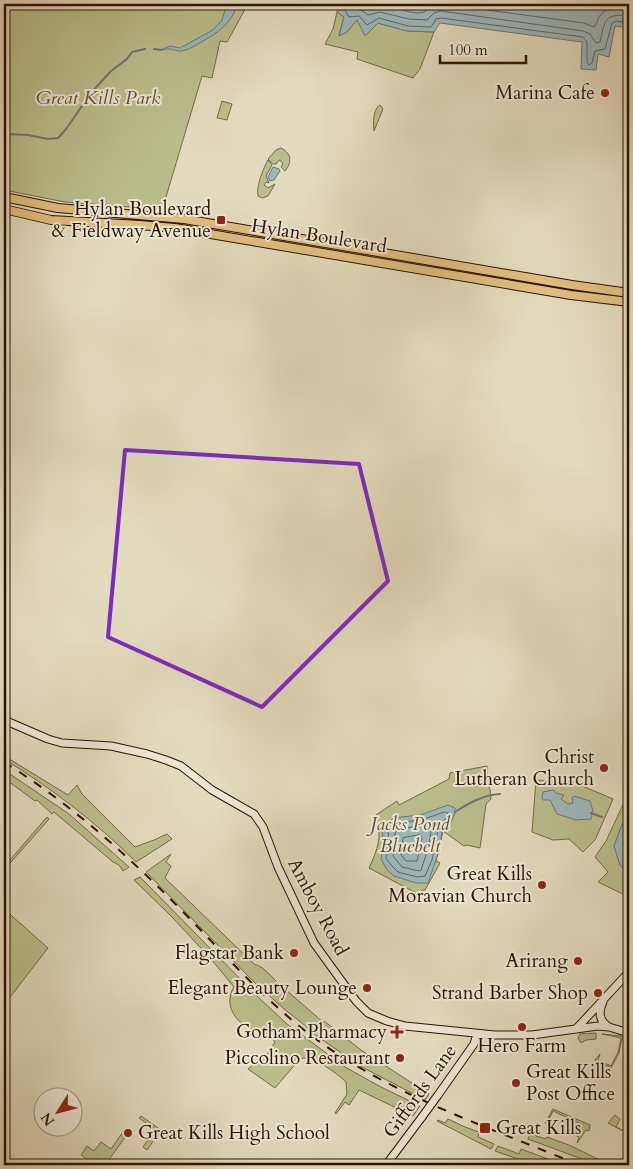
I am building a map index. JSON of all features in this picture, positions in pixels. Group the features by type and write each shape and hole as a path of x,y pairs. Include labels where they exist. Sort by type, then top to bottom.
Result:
{"main road":[{"name":"Hylan Boulevard","path":"4,197 58,208 184,219 562,283 629,292"},
{"name":"Hylan Boulevard","path":"4,209 51,220 140,224 175,228 570,295 629,302"},
{"name":"Amboy Road","path":"4,720 62,743 128,749 166,760 181,766 212,790 254,814 263,827 278,867 314,943 359,1005 372,1015 402,1026 477,1034 532,1035 593,1027 609,1027 629,1033"},
{"path":"576,1029 629,972"},
{"path":"604,999 600,1009 600,1016 609,1027"},
{"name":"Giffords Lane","path":"386,1165 474,1044 477,1034"}],"highlighted area":[{"path":"125,450 359,464 388,581 262,707 108,637"}],"green space":[{"name":"Great Kills Park","path":"4,4 248,4 227,42 220,41 212,78 202,76 163,207 156,209 65,202 4,190"},
{"path":"337,12 344,17 339,35 347,32 357,20 378,23 407,31 434,32 420,69 413,78 357,59 358,52 325,44 333,29"},
{"path":"222,101 232,104 227,120 217,118"},
{"path":"380,105 383,109 374,131 375,113"},
{"path":"281,148 290,158 285,171 281,167 283,164 281,161 279,160 276,164 273,164 268,159 276,150"},
{"path":"268,160 272,165 266,176 269,183 266,182 264,185 268,188 275,184 268,196 262,198 258,196 258,187"},
{"path":"4,750 8,752 6,757 68,795 77,785 82,794 135,847 167,834 172,839 136,862 73,807 4,759"},
{"name":"Jacks Pond Bluebelt","path":"487,766 491,799 486,804 480,848 464,846 443,831 436,861 440,863 425,890 422,890 420,895 369,868 379,838 378,828 373,817 397,801 399,805 449,779 450,773"},
{"path":"4,770 69,814 129,867 123,871 119,865 54,812 52,814 37,800 35,801 4,778"},
{"path":"536,780 573,782 613,799 595,840 583,852 569,839 553,840 532,832"},
{"path":"629,792 629,897 598,882 608,872 595,857 606,841"},
{"path":"47,817 49,819 4,870 4,867"},
{"path":"171,854 166,862 171,866 165,878 254,964 267,972 323,1022 361,1050 429,1094 425,1100 360,1066 314,1034 313,1031 256,984 146,872"},
{"path":"140,877 287,1024 345,1067 420,1106 413,1116 359,1090 349,1105 345,1102 336,1114 347,1094 346,1082 327,1067 310,1059 303,1058 298,1061 275,1088 248,1069 267,1054 275,1042 265,1032 256,1029 252,1030 240,1022 230,1006 231,993 234,987 171,916 134,880"},
{"path":"4,909 48,948 4,1005"},
{"path":"596,1033 596,1039 586,1040 581,1043 578,1038 580,1034"},
{"path":"602,1034 621,1036 627,1039 622,1038 619,1053 611,1068 595,1060 600,1054 598,1060 611,1066 618,1052 621,1038"},
{"path":"553,1109 590,1125 589,1131 586,1130 577,1143 579,1137 575,1135 581,1124 553,1111 547,1123 545,1123"},
{"path":"615,1115 620,1119 616,1127 629,1134 608,1123"},
{"path":"141,1116 161,1130 147,1150 143,1147 156,1129 145,1124 139,1118"},
{"path":"448,1119 479,1132 478,1137 494,1144 491,1149 437,1121 445,1123"},
{"path":"125,1129 129,1132 105,1165 95,1165 81,1155 87,1146 94,1151 101,1142 111,1149"},
{"path":"537,1133 536,1136 546,1139 547,1137 569,1145 610,1165 598,1165 528,1139 530,1134"},
{"path":"498,1146 519,1154 521,1149 564,1165 535,1165 495,1151"}],"water":[{"path":"227,4 237,4 229,21 214,34 184,50 161,50 170,46 180,48 213,30 222,20"},
{"path":"339,4 629,4 629,28 615,26 609,57 598,54 596,70 581,69 582,42 440,23 434,32 407,31 378,23 365,36 357,20 347,32 339,36 344,17 337,12"},
{"path":"273,167 280,171 274,180 270,181 268,177"},
{"path":"553,790 564,795 561,799 568,804 573,803 572,798 574,796 590,801 593,811 591,819 576,820 557,814 550,800 543,800 542,798 543,792"},
{"path":"448,805 455,808 455,813 451,822 442,832 439,851 428,883 416,883 394,876 387,870 381,859 384,845 382,831 393,818 420,815"},
{"path":"629,819 629,874 620,865 614,846 622,824"}],"waterway":[{"path":"4,134 28,135 48,139 58,138 91,93 111,71 127,59 132,52 145,49"},
{"path":"154,49 162,50"},
{"path":"455,812 476,800 500,794"},
{"path":"591,813 602,817"}],"railway":[{"path":"4,762 55,797 102,835 169,898 277,1007 308,1033 339,1055 371,1074 439,1108 579,1165"}],"place":[{"name":"Marina Cafe","path":"605,93"},
{"name":"Hylan Boulevard & Fieldway Avenue","path":"221,220"},
{"name":"Christ Lutheran Church","path":"604,768"},
{"name":"Great Kills Moravian Church","path":"542,885"},
{"name":"Flagstar Bank","path":"294,953"},
{"name":"Arirang","path":"578,961"},
{"name":"Elegant Beauty Lounge","path":"367,988"},
{"name":"Strand Barber Shop","path":"598,993"},
{"name":"Hero Farm","path":"522,1027"},
{"name":"Gotham Pharmacy","path":"397,1032"},
{"name":"Piccolino Restaurant","path":"400,1058"},
{"name":"Great Kills Post Office","path":"516,1083"},
{"name":"Great Kills","path":"485,1128"},
{"name":"Great Kills High School","path":"128,1133"}]}
